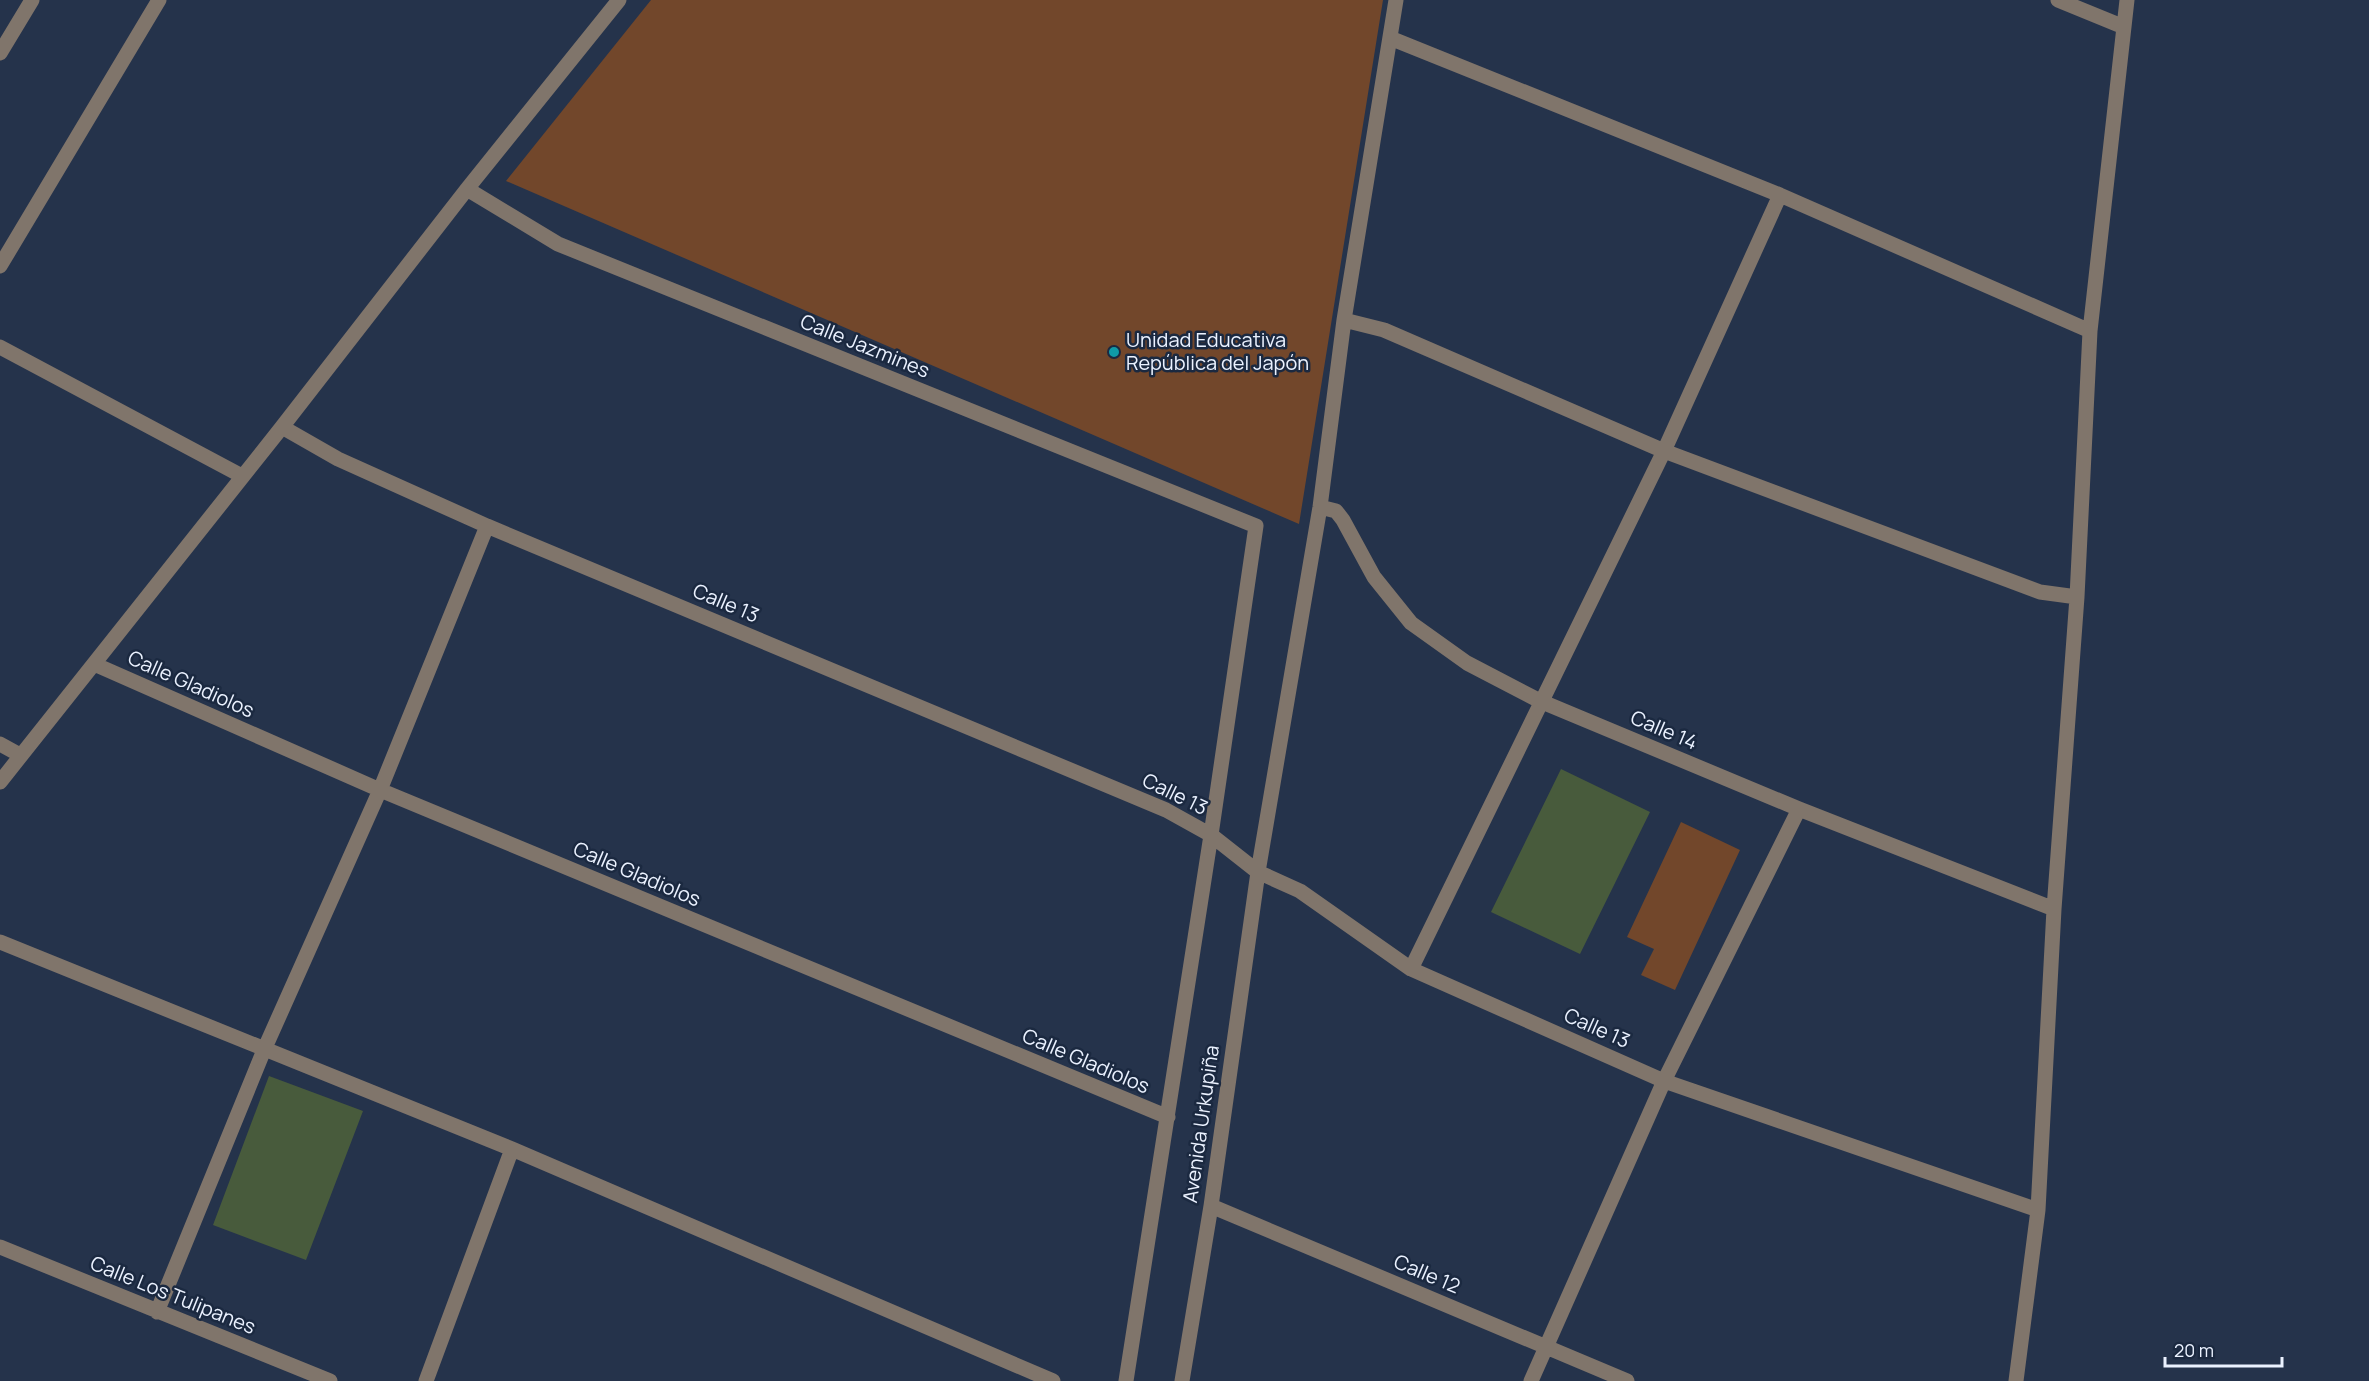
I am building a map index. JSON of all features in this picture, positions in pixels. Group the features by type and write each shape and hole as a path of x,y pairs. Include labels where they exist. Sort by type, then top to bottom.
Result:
{"street":[{"path":"0,53 32,0"},
{"path":"0,266 159,0"},
{"path":"0,782 282,427 467,189 619,0"},
{"name":"Avenida Urkupiña","path":"1182,1381 1211,1206 1258,872 1320,507 1344,320 1396,0"},
{"path":"2058,0 2124,27"},
{"path":"2016,1381 2038,1210 2054,909 2077,597 2090,331 2127,0"},
{"path":"1390,38 1780,195 2090,331"},
{"name":"Calle Jazmines","path":"467,189 558,244 1256,526 1211,835"},
{"path":"1411,969 1664,451 1780,195"},
{"path":"1344,320 1384,330 1664,451 2040,592 2077,597"},
{"path":"0,348 242,476"},
{"name":"Calle 13","path":"282,427 338,459 487,526 1166,810 1211,835 1258,872 1300,891 1411,969 1664,1081 2038,1210"},
{"name":"Calle 14","path":"1320,507 1336,511 1374,578 1411,623 1467,663 1540,701 1799,809 2054,909"},
{"path":"157,1312 264,1050 380,790 487,526"},
{"name":"Calle Gladiolos","path":"93,664 380,790 1168,1117"},
{"path":"0,744 20,754"},
{"path":"1531,1381 1664,1081 1799,809"},
{"path":"1126,1381 1211,835"},
{"path":"0,942 513,1149 1053,1381"},
{"path":"426,1381 513,1149"},
{"name":"Calle 12","path":"1211,1206 1627,1381"},
{"name":"Calle Los Tulipanes","path":"0,1247 330,1381"}],"green space":[{"path":"1561,769 1650,812 1580,954 1491,912"},
{"path":"269,1076 363,1111 306,1260 213,1225"}],"building":[{"name":"Unidad Educativa República del Japón","path":"651,0 1383,0 1299,524 506,181"},
{"path":"1681,822 1740,850 1675,990 1641,975 1654,949 1627,937"}],"place":[{"name":"Unidad Educativa República del Japón","path":"1114,352"}]}
